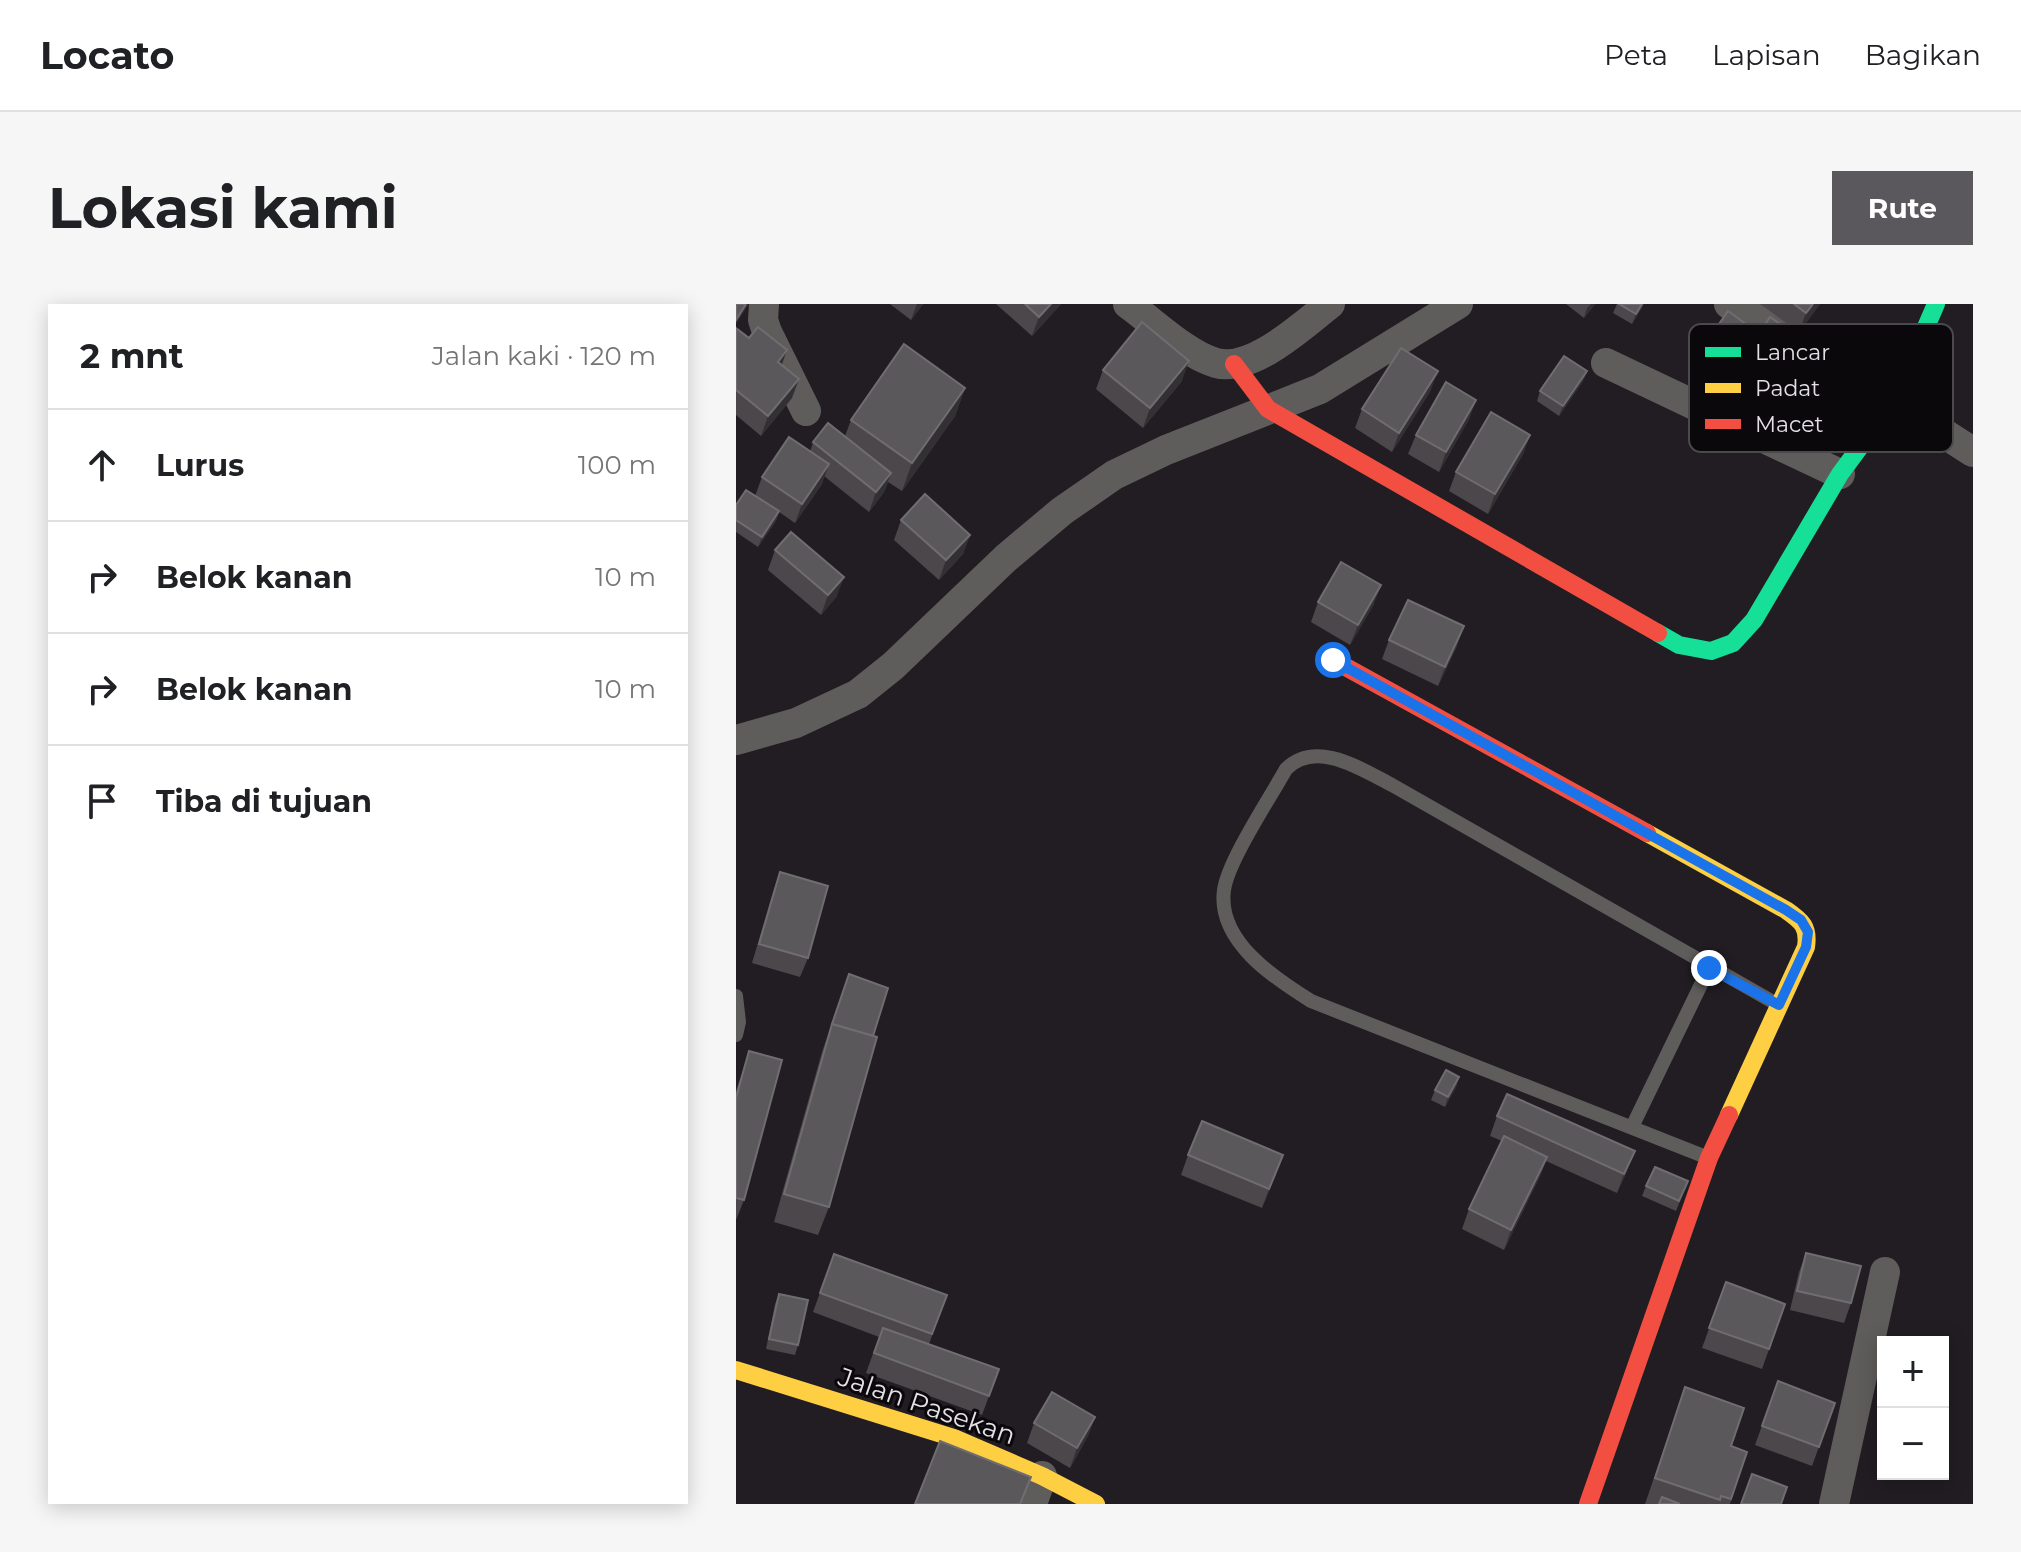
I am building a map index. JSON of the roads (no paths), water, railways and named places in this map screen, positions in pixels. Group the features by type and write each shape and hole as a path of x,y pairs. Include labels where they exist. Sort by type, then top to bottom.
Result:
{"street":[{"path":"764,304 763,320 767,332 806,411"},
{"path":"1128,304 1196,354 1218,364 1234,364 1261,355 1330,304"},
{"path":"736,740 796,723 858,694 893,666 1006,558 1114,475 1166,450 1320,389 1458,304"},
{"path":"1729,304 1773,324"},
{"path":"1606,363 1689,402"},
{"path":"1234,364 1268,409 1679,645 1711,651 1733,643 1754,620 1840,474 1856,452"},
{"path":"1953,439 1973,452"},
{"path":"1794,452 1840,474"},
{"path":"1333,660 1801,920 1808,932 1806,947 1709,1158 1588,1504"},
{"path":"1834,1504 1885,1272"},
{"name":"Jalan Pasekan","path":"736,1370 954,1438 1037,1490 1096,1504"}],"lane":[{"path":"1709,1158 1311,1001 1284,984 1244,948 1226,920 1224,890 1237,856 1286,769 1294,761 1307,756 1327,757 1354,766 1392,785 1709,968 1779,1005"},
{"path":"1632,1127 1709,968"},
{"path":"736,996 739,1022 736,1035"}]}
